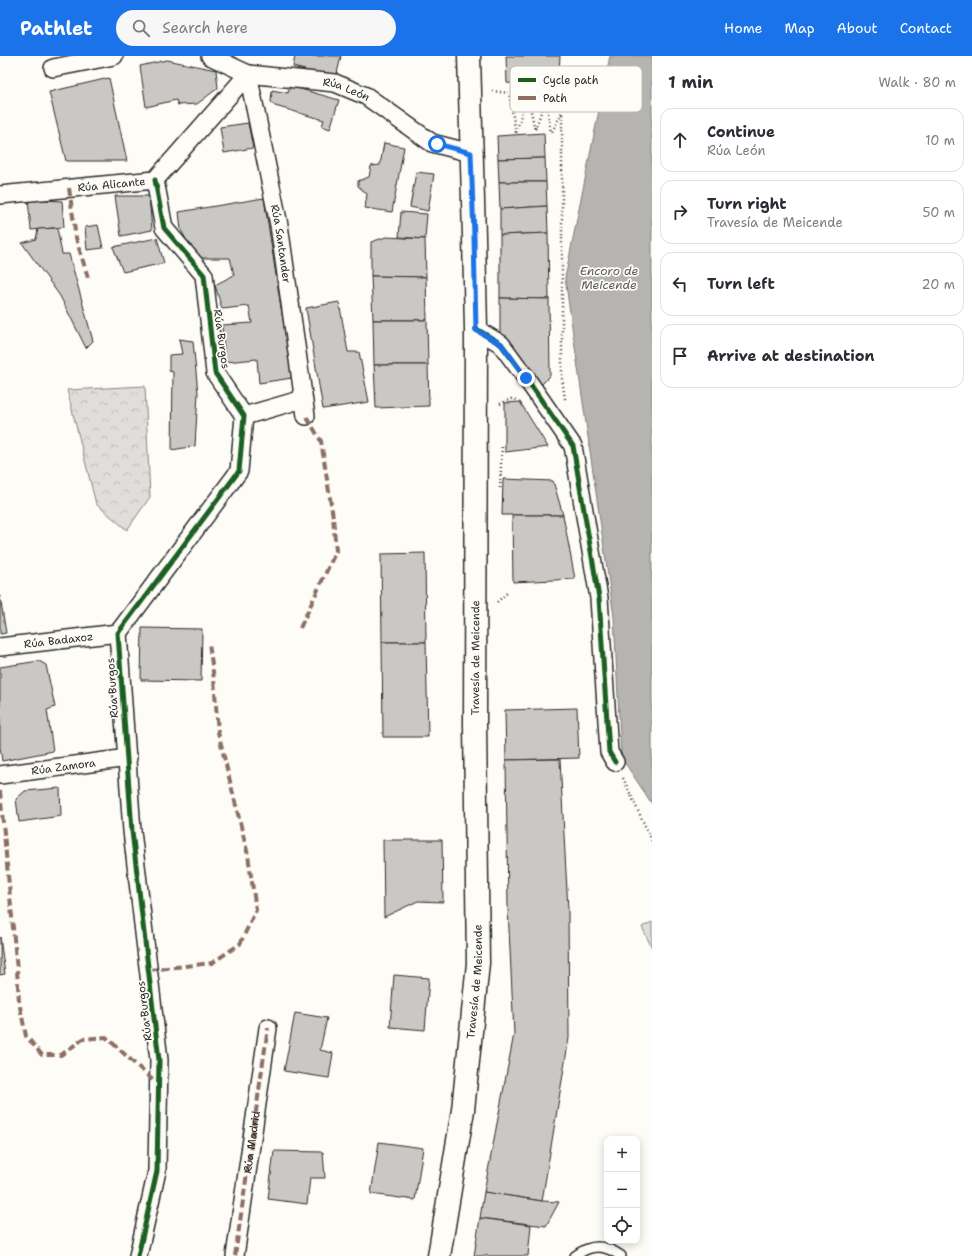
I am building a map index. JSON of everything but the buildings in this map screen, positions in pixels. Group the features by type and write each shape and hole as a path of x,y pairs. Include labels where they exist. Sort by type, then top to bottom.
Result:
{"main road":[{"name":"Travesía de Meicende","path":"439,1256 463,1110 478,964 475,724 476,330 469,56"}],"street":[{"path":"53,68 114,56"},
{"name":"Rúa León","path":"210,56 248,74 335,83 366,96 432,143 471,153"},
{"name":"Rúa Alicante","path":"0,195 155,180 248,74"},
{"name":"Rúa Santander","path":"244,416 304,408 279,226 248,74"},
{"name":"Rúa Burgos","path":"155,180 164,228 204,275 215,372 244,416"},
{"path":"476,330 501,344 573,446 599,598 609,752 615,762"},
{"path":"118,632 239,471 244,416"},
{"name":"Rúa Burgos","path":"118,632 132,831 159,1060 158,1171 138,1256"},
{"name":"Rúa Badaxoz","path":"0,647 118,632"},
{"name":"Rúa Zamora","path":"0,775 128,758"},
{"name":"Rúa Madrid","path":"235,1256 268,1028"}],"lane":[{"path":"575,1256 583,1250 593,1247 604,1247 614,1250 621,1256"}],"path":[{"path":"509,93 510,99"},
{"path":"512,112 516,134 522,112"},
{"path":"531,112 535,130 541,112"},
{"path":"548,112 550,134 562,112"},
{"path":"562,112 562,379 566,402"},
{"path":"500,404 511,399 520,400"},
{"path":"500,488 502,444"},
{"path":"615,762 652,841"}],"green space":[{"path":"145,386 150,497 127,530 96,504 67,390"},
{"path":"652,922 652,948 642,927"}],"water":[{"name":"Encoro de Meicende","path":"610,56 652,56 652,804 621,757 614,617 565,278 599,112 642,112 642,66 608,66"}],"marked path":[{"path":"69,188 76,238 89,281"},
{"path":"300,628 336,551 333,517 321,441 306,416"},
{"path":"149,970 212,963 240,944 256,910 248,855 218,732 214,679 209,643"},
{"path":"0,791 19,1002 26,1036 42,1055 61,1055 83,1039 106,1037 159,1086"},
{"path":"235,1256 268,1028"}],"cycle path":[{"path":"138,1256 157,1171 159,1060 132,831 118,633 239,471 244,416 215,373 204,275 164,228 155,180"},
{"path":"476,329 501,344 573,446 599,598 609,752 615,762"}],"route":[{"path":"437,144 471,153 476,330 501,344 526,378"}]}
